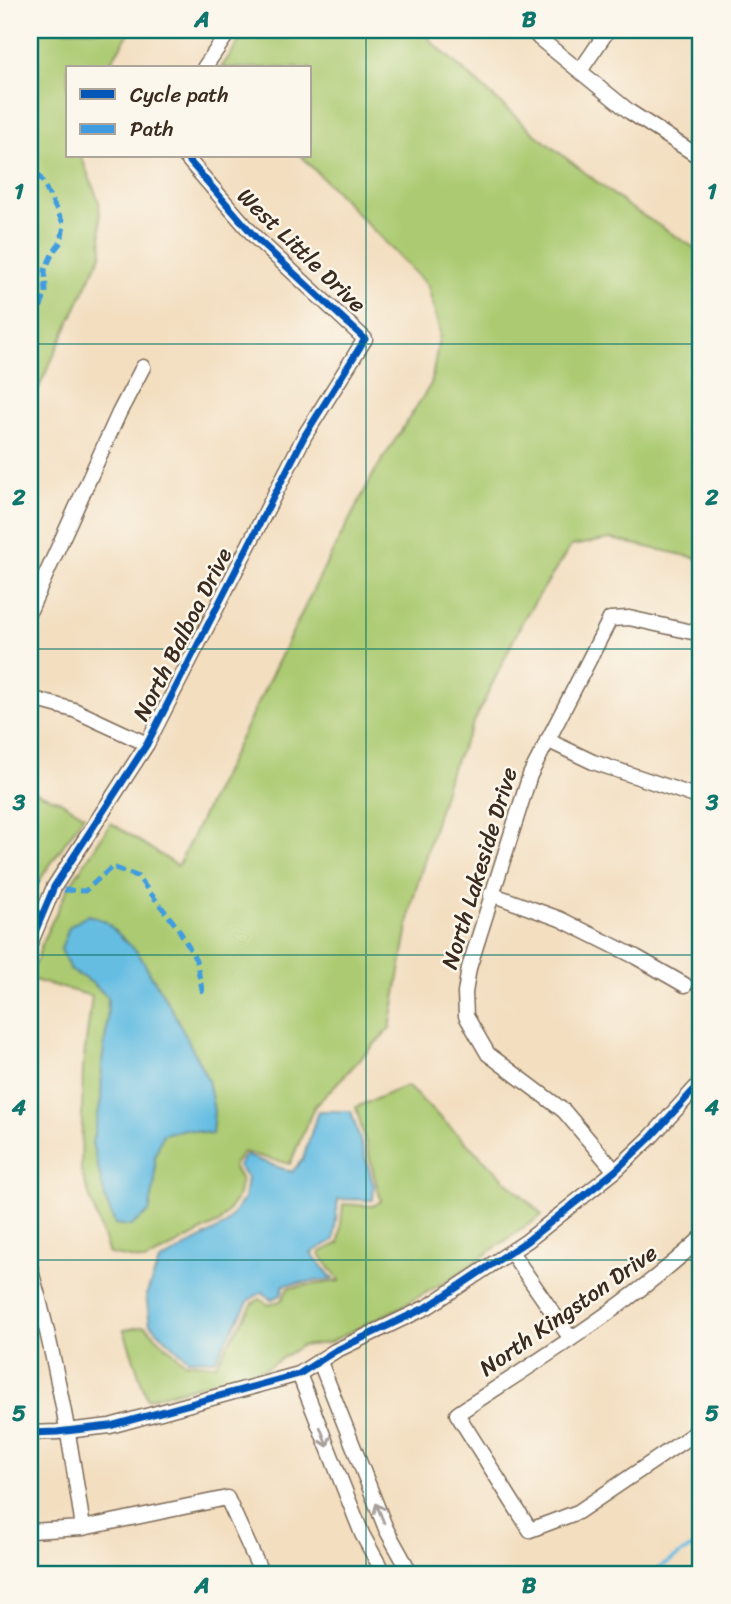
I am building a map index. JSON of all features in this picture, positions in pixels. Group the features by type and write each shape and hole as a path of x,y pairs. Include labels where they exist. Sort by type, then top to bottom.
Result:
{"street":[{"path":"205,66 230,30"},
{"path":"532,30 630,112 701,158"},
{"path":"580,71 608,30"},
{"name":"West Little Drive","path":"187,158 256,238 365,339"},
{"name":"North Balboa Drive","path":"30,944 54,887 147,744 305,435 365,339"},
{"path":"30,610 119,413 143,367"},
{"name":"North Lakeside Drive","path":"615,1171 564,1111 488,1054 466,1016 465,993 469,968 530,775 610,619 629,618 701,634"},
{"path":"30,698 75,710 147,744"},
{"path":"547,740 593,762 701,799"},
{"path":"491,894 560,919 685,985"},
{"path":"30,1433 110,1426 299,1374 335,1351 429,1306 511,1252 615,1171 651,1137 701,1082"},
{"name":"North Kingston Drive","path":"701,1238 673,1265 571,1339 457,1414 530,1530 579,1512 701,1429"},
{"path":"511,1252 571,1339"},
{"path":"30,1267 37,1318 69,1431 83,1528"},
{"path":"320,1362 386,1529 411,1574"},
{"path":"299,1374 362,1534 384,1574"},
{"path":"30,1531 83,1528 227,1498 262,1574"}],"green space":[{"path":"30,30 131,30 108,66 66,66 66,158 82,158 99,202 102,253 30,406"},
{"path":"247,30 422,30 433,43 535,134 628,206 701,252 701,559 611,539 571,546 523,620 450,772 412,903 390,1028 314,1107 290,1164 243,1152 233,1166 241,1180 237,1198 220,1222 145,1261 109,1254 81,1171 83,1066 92,996 30,979 45,936 67,890 111,823 178,866 322,572 374,473 431,384 440,333 428,286 303,158 312,158 312,66 222,66"},
{"path":"30,790 60,801 84,815 39,881 30,906"},
{"path":"407,1086 542,1215 452,1278 328,1343 301,1346 266,1368 147,1399 124,1330 145,1326 184,1362 215,1365 253,1303 260,1299 269,1305 282,1300 288,1288 340,1281 319,1253 339,1243 343,1204 373,1206 381,1201 356,1107"}],"water":[{"path":"88,915 105,921 138,953 175,1015 208,1080 214,1111 212,1134 185,1129 163,1134 155,1156 155,1182 149,1212 131,1226 115,1224 106,1201 92,1143 101,1100 108,997 91,982 70,970 61,949 69,927"},
{"path":"318,1111 351,1111 374,1186 373,1200 338,1199 334,1240 311,1253 333,1279 284,1285 281,1295 271,1300 263,1292 249,1300 215,1360 188,1359 150,1324 146,1295 159,1262 225,1225 244,1199 247,1178 238,1166 245,1155 292,1172 303,1159"}],"waterway":[{"path":"650,1574 701,1541"}],"marked path":[{"path":"30,130 39,175 64,225 61,242 45,270 46,293 41,306 30,321"},
{"path":"64,890 85,891 112,867 137,876 178,928 196,960 203,994"},
{"path":"30,881 41,884"}],"cycle path":[{"path":"30,944 54,887 147,744 305,435 365,339 256,238 187,158"},
{"path":"30,1433 110,1426 299,1374 335,1351 429,1306 527,1241 615,1171 651,1137 701,1082"}]}
